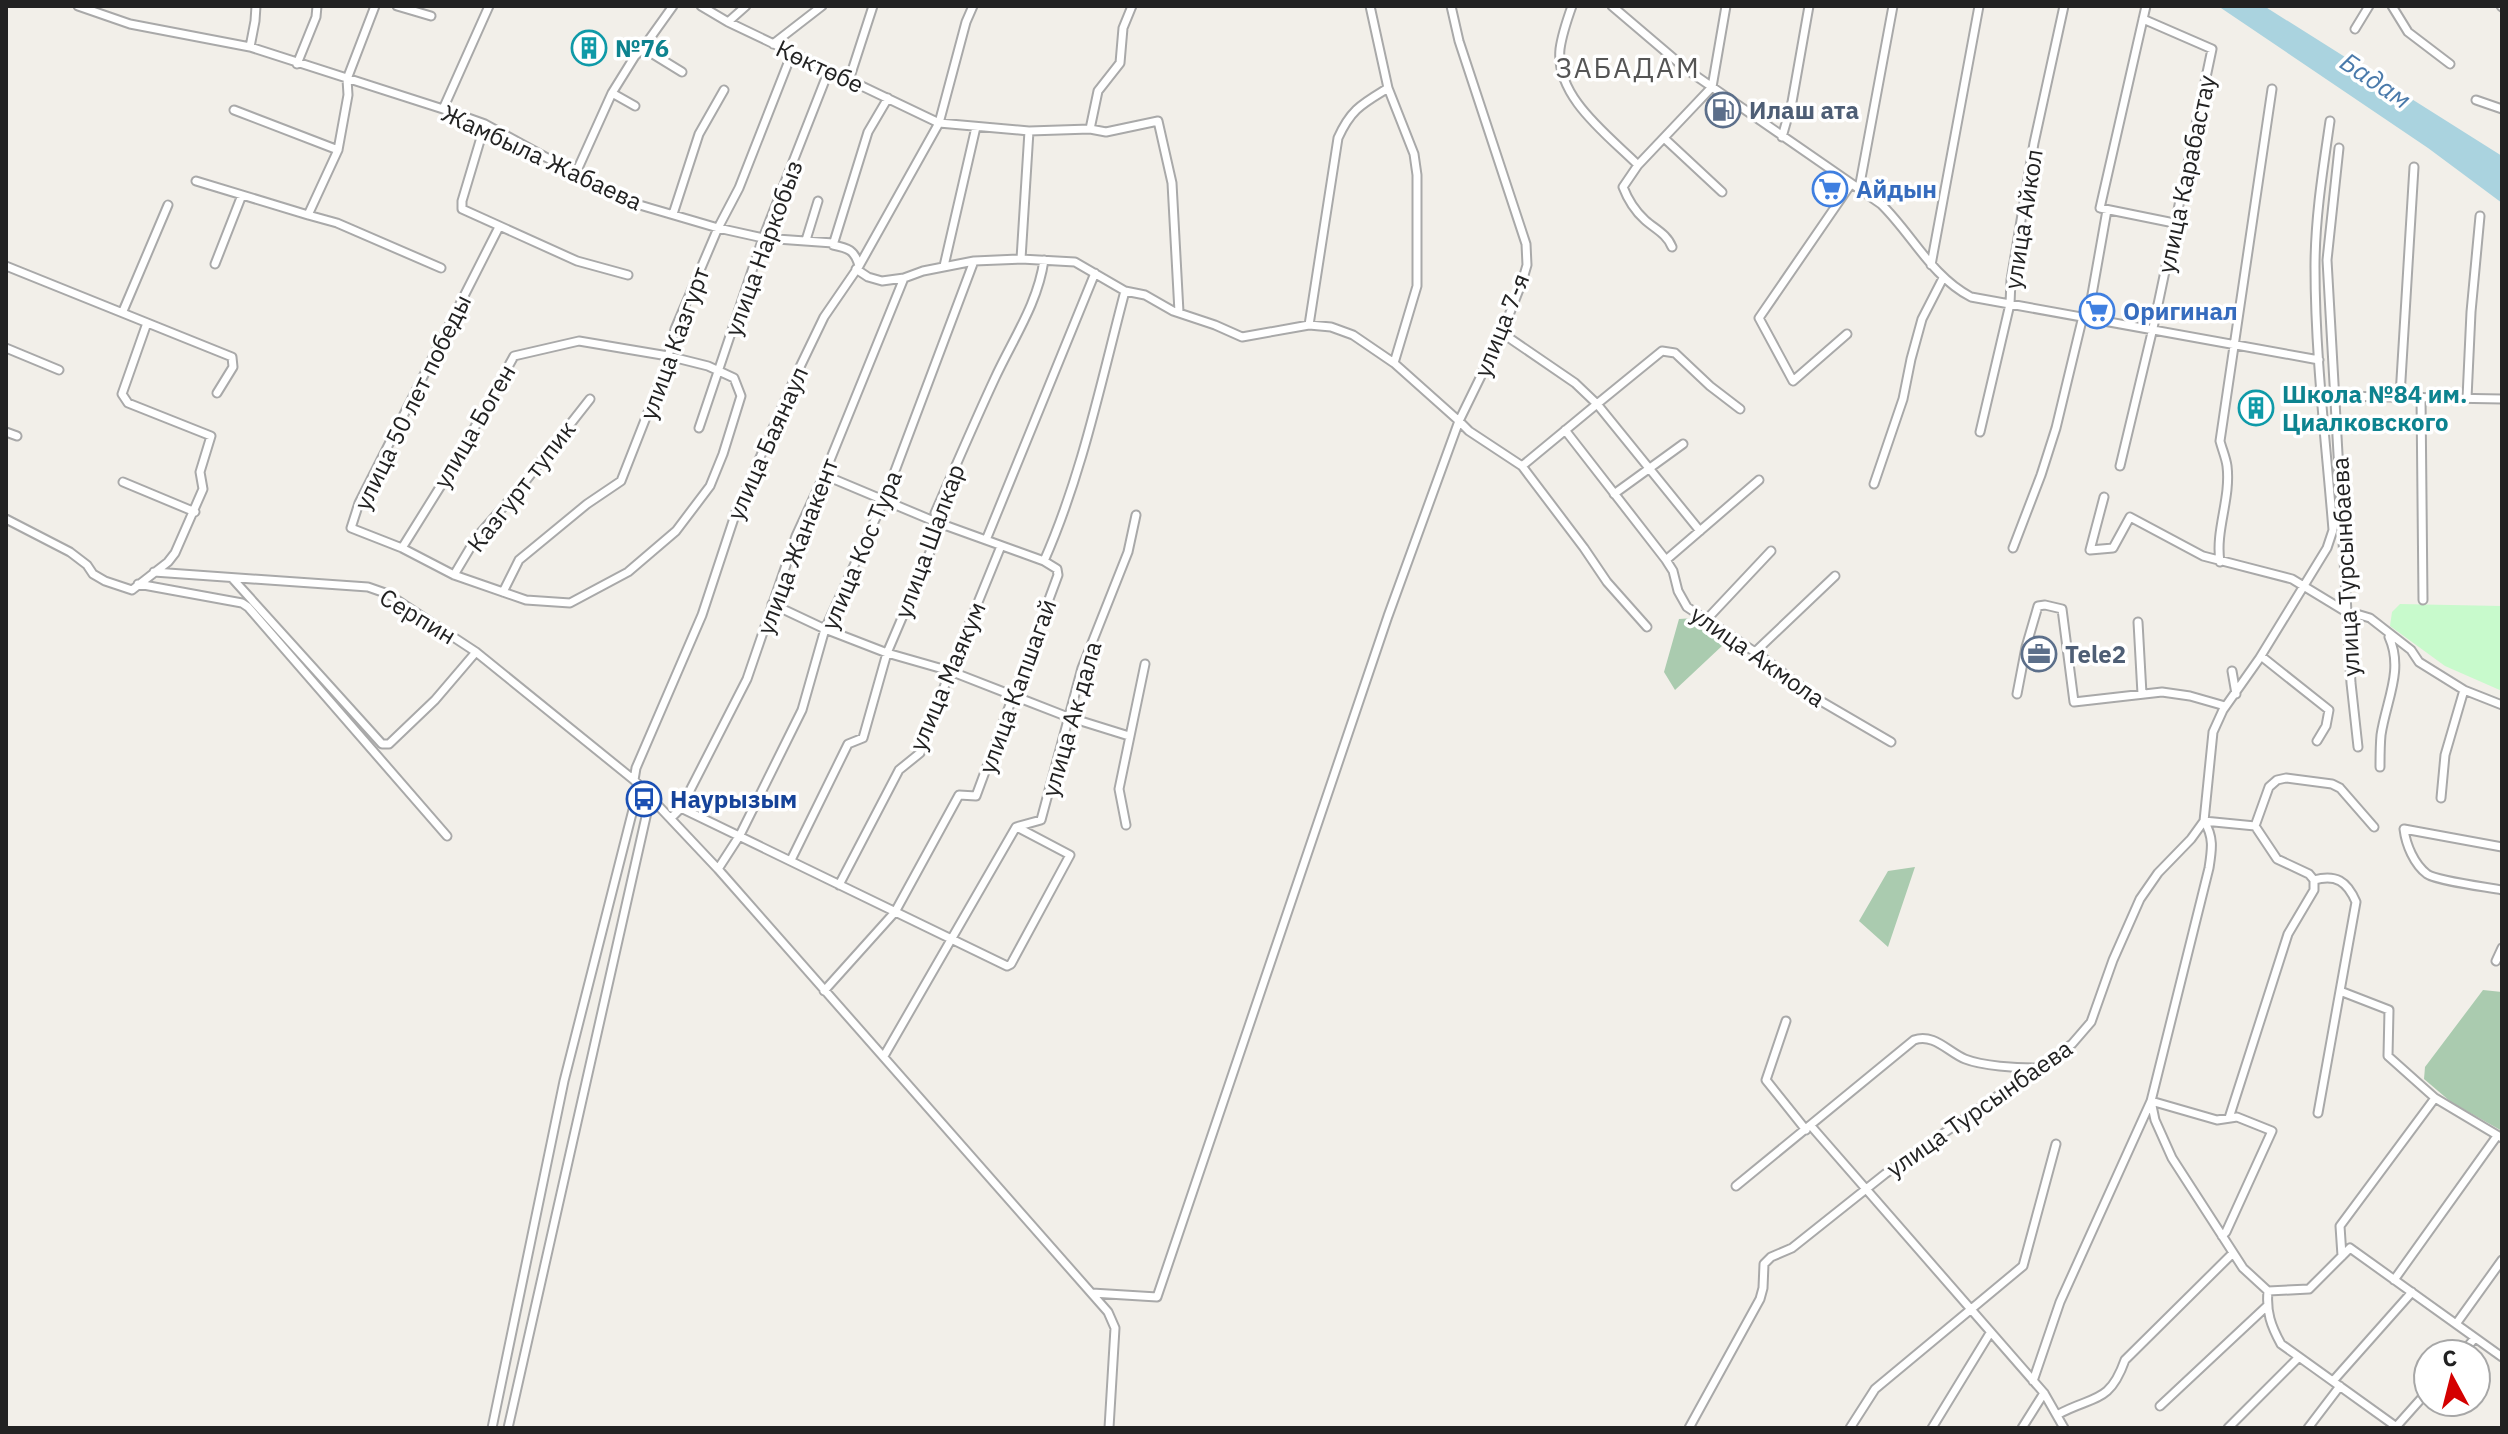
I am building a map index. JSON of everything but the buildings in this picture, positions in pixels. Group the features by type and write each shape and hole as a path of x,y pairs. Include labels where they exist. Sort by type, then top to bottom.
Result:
{"street":[{"name":"Жамбыла Жабаева","path":"78,6 130,24 250,47 443,109 485,124 626,201 763,238 806,240 848,247 856,255 858,268"},
{"path":"250,47 256,6"},
{"path":"297,64 316,17 317,6"},
{"path":"308,215 338,150 348,95 347,79 375,6"},
{"path":"397,6 431,16"},
{"path":"443,109 489,6"},
{"path":"575,175 612,93 673,6"},
{"name":"Көктөбе","path":"701,6 728,22 939,123 1029,131 1090,129 1106,132 1158,121 1172,183 1179,312"},
{"path":"728,22 746,6"},
{"path":"773,44 822,6"},
{"path":"849,80 873,6"},
{"name":"улица Баянаул","path":"492,1428 564,1081 636,783 636,768 702,615 736,512 824,317 858,268 939,123 973,6"},
{"path":"1090,129 1098,91 1120,63 1123,28 1132,6"},
{"path":"1370,6 1388,88 1411,144 1417,175 1417,286 1394,363"},
{"name":"улица 7-я","path":"1092,1293 1157,1297 1388,616 1459,421 1502,333 1527,265 1526,244 1459,41 1451,6"},
{"path":"1572,6 1560,50 1562,68 1571,91 1580,107 1638,165"},
{"path":"1672,247 1666,236 1635,210 1623,187 1638,165 1712,87 1726,6"},
{"path":"1782,137 1792,102 1809,6"},
{"path":"1859,189 1893,6"},
{"path":"1931,265 1979,6"},
{"name":"улица Айкол","path":"1980,432 2010,304 2011,280 2034,143 2064,6"},
{"path":"2146,6 2100,208 2174,223"},
{"path":"2355,29 2369,6"},
{"path":"2392,6 2408,32 2450,64"},
{"path":"1616,7 1686,69 1881,204 1901,223 1943,278 1971,297 2319,360 2315,265 2320,186 2330,121"},
{"name":"улица Карабастау","path":"2120,466 2153,328 2212,49 2143,19"},
{"path":"643,48 682,72"},
{"name":"улица Казгурт","path":"503,592 519,560 587,504 621,481 635,450 675,329 718,228 739,188 792,53"},
{"name":"улица Наркобыз","path":"699,428 763,238 829,70"},
{"path":"1309,325 1338,138 1346,120 1359,106 1388,88"},
{"path":"2220,562 2217,544 2226,501 2227,465 2220,441 2272,89"},
{"path":"673,214 699,134 724,90"},
{"path":"612,93 635,106"},
{"path":"833,245 868,132 888,98"},
{"path":"2476,100 2502,109"},
{"path":"234,110 338,150"},
{"path":"485,124 462,209 577,261 628,275"},
{"path":"944,266 976,127"},
{"path":"1021,259 1029,131"},
{"path":"1664,138 1722,192"},
{"name":"улица Турсынбаева","path":"2339,148 2327,260 2351,683 2358,747"},
{"path":"2400,396 2414,167"},
{"path":"196,181 337,223 441,268"},
{"path":"1847,334 1793,381 1759,318 1851,184"},
{"path":"215,264 242,195"},
{"path":"806,240 818,201"},
{"path":"123,311 168,205"},
{"path":"2013,548 2056,428 2086,316 2107,210"},
{"path":"2467,398 2480,216"},
{"name":"улица 50 лет победы","path":"402,548 351,528 359,503 499,227"},
{"path":"858,268 868,277 882,281 974,261 1021,259 1075,262 1125,291 1145,295 1242,337 1309,325 1331,327 1353,335 1394,363 1469,431 1522,466 1607,582 1647,627"},
{"name":"улица Шалкар","path":"791,860 848,744 863,738 887,653 939,531 935,513 1026,317 1041,281 1044,260"},
{"name":"улица Кос Тура","path":"718,869 740,835 802,710 825,629 884,500 974,261"},
{"path":"6,266 232,357 233,367 217,393"},
{"path":"986,540 1095,273"},
{"name":"улица Жанакент","path":"671,818 681,808 747,679 796,536 904,278"},
{"path":"1874,484 1903,399 1922,319 1943,278"},
{"name":"улица Капшагай","path":"824,991 895,912 959,795 976,796 1058,575 1057,569 1044,561 1075,482 1125,291"},
{"path":"135,587 175,553 203,489 200,472 211,436 128,403 122,394 147,323"},
{"path":"1502,333 1575,383 1597,404 1700,531"},
{"name":"улица Боген","path":"402,548 455,463 514,356 579,341 668,356 708,366 719,372"},
{"path":"6,348 59,370"},
{"path":"1522,466 1662,351 1675,353 1740,409"},
{"name":"улица Турсынбаева","path":"1689,1428 1760,1299 1764,1264 1771,1257 1792,1248 1865,1188 2072,1044 2091,1022 2113,960 2140,899 2158,873 2204,821 2213,732 2225,706 2261,656 2327,548 2333,530 2319,360"},
{"path":"402,548 454,575 526,600 570,603 628,572 676,531 710,486 741,396 734,378 719,372"},
{"path":"2323,397 2502,399"},
{"path":"2421,397 2423,600"},
{"name":"Казгурт тупик","path":"454,575 476,538 590,399"},
{"name":"улица Акмола","path":"1565,430 1666,560 1687,607 1819,700 1891,742"},
{"path":"6,432 17,436"},
{"path":"1614,494 1683,444"},
{"path":"824,475 936,522 1044,561"},
{"path":"1666,560 1759,480"},
{"path":"123,482 195,512"},
{"path":"2104,497 2090,550 2113,548 2130,517 2203,556 2292,579 2333,604 2370,618 2411,650 2419,662 2464,690 2502,705"},
{"name":"улица Ак дала","path":"884,1056 1016,827 1041,820 1082,668 1128,552 1136,515"},
{"path":"6,519 70,552 105,581 242,603 248,607 447,836"},
{"name":"улица Маякум","path":"839,885 899,770 920,753 1001,546"},
{"path":"1707,619 1771,551"},
{"name":"Серпин","path":"154,572 368,587 388,594 476,652 636,783 718,869 1108,1312 1115,1328 1109,1428"},
{"path":"1755,652 1835,576"},
{"path":"232,578 382,744 389,744 435,700 476,652"},
{"path":"772,604 887,653 950,671 1068,717 1129,736"},
{"path":"2017,694 2038,606 2045,605 2062,609 2074,702 2162,692 2225,706"},
{"path":"2138,622 2142,694"},
{"path":"2380,767 2381,735 2397,659 2388,634"},
{"path":"2261,656 2329,710 2326,726 2317,741"},
{"path":"1126,825 1119,789 1145,664"},
{"path":"2232,671 2236,694"},
{"path":"2441,798 2445,755 2464,690"},
{"path":"2255,826 2269,787 2277,780 2286,778 2332,784 2340,788 2374,827"},
{"path":"508,1428 650,799"},
{"path":"681,808 1004,965 1011,964 1070,855 1016,827"},
{"path":"2204,821 2255,826"},
{"path":"2033,1381 2060,1302 2151,1101 2209,868 2213,844 2204,821"},
{"path":"2229,1118 2288,934 2314,890 2314,880 2309,874 2277,859 2255,826"},
{"path":"2502,847 2404,829 2406,842 2417,862 2429,875 2502,890"},
{"path":"2314,880 2327,877 2342,881 2356,902 2318,1113"},
{"path":"2496,961 2502,948"},
{"path":"2340,991 2389,1010 2388,1056 2435,1098 2500,1137 2394,1280"},
{"path":"1786,1021 1766,1080 2044,1393 2064,1428"},
{"path":"1736,1186 1914,1040 1923,1037 1934,1041 1966,1060 2035,1068"},
{"path":"2342,1256 2340,1226 2435,1098"},
{"path":"2151,1101 2217,1120 2237,1117 2272,1131 2222,1236"},
{"path":"2151,1101 2155,1120 2172,1158 2243,1268 2268,1291 2309,1289 2350,1248 2475,1338"},
{"path":"1850,1428 1875,1389 2023,1266 2056,1144"},
{"path":"2057,1415 2073,1406 2092,1402 2107,1392 2117,1381 2125,1360 2233,1253"},
{"path":"2456,1324 2502,1260"},
{"path":"2268,1291 2271,1325 2281,1344 2298,1358 2396,1428 2412,1410"},
{"path":"2308,1428 2337,1384 2412,1292"},
{"path":"2160,1406 2267,1306"},
{"path":"1932,1428 1990,1333"},
{"path":"2228,1428 2298,1358"},
{"path":"2022,1428 2044,1393"}],"green space":[{"path":"2400,604 2502,606 2502,691 2445,666 2390,626 2392,612"},
{"path":"1695,618 1723,645 1675,690 1664,672 1679,619"},
{"path":"1915,867 1888,947 1859,921 1888,871"},
{"path":"2483,990 2502,992 2502,1131 2451,1102 2424,1079 2425,1067"}],"water":[{"name":"Бадам","path":"2218,6 2264,6 2502,156 2502,203 2428,148"}],"place":[{"name":"№76","path":"589,48"},
{"name":"Илаш ата","path":"1723,110"},
{"name":"Айдын","path":"1830,189"},
{"name":"Оригинал","path":"2097,311"},
{"name":"Школа №84 им. Циалковского","path":"2256,408"},
{"name":"Tele2","path":"2039,654"},
{"name":"Наурызым","path":"644,799"}],"district":[{"name":"ЗАБАДАМ","path":"1628,67"}]}
